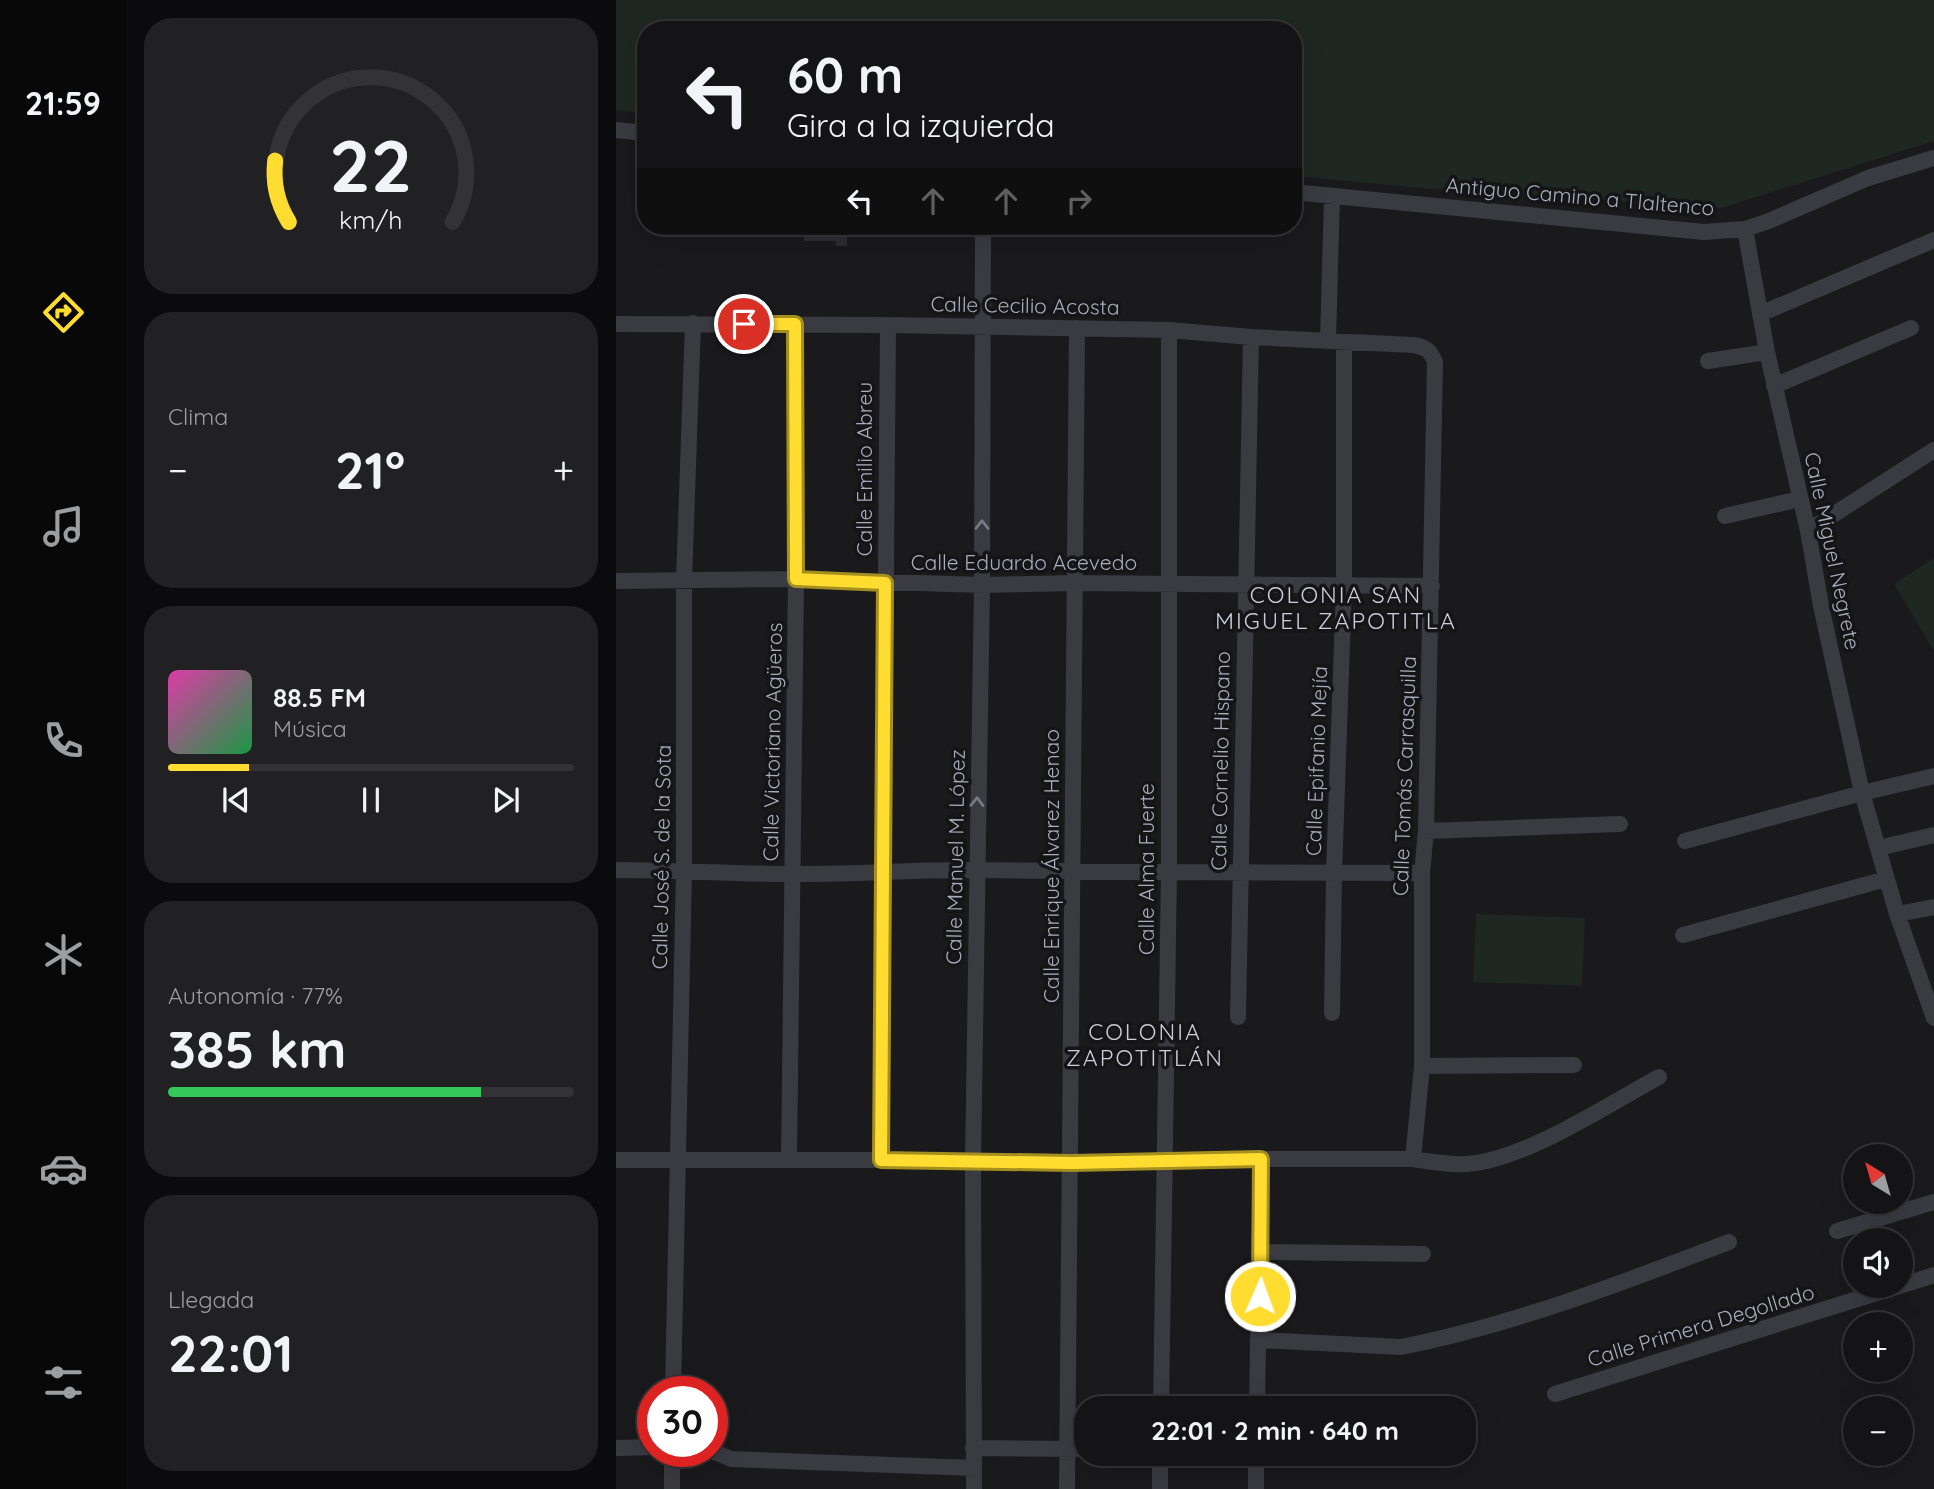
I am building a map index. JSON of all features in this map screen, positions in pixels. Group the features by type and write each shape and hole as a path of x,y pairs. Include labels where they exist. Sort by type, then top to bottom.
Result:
{"street":[{"path":"616,130 637,132"},
{"name":"Antiguo Camino a Tlaltenco","path":"1302,193 1691,230 1745,229 1868,178 1934,158"},
{"name":"Calle Epifanio Mejía","path":"1332,196 1344,586 1332,1013"},
{"name":"Calle Miguel Negrete","path":"1745,229 1774,386 1808,531 1821,606 1862,793 1897,914 1934,1018"},
{"name":"Calle Manuel M. López","path":"974,1489 973,1161 982,585 983,235"},
{"path":"1760,314 1934,240"},
{"name":"Calle José S. de la Sota","path":"673,1376 684,870 684,581 693,323"},
{"name":"Calle Cecilio Acosta","path":"616,324 1169,330 1424,346 1431,352"},
{"name":"Calle Victoriano Agüeros","path":"789,1159 796,579 795,324"},
{"name":"Calle Emilio Abreu","path":"881,1160 888,325"},
{"name":"Calle Enrique Álvarez Henao","path":"1067,1489 1072,1163 1077,328"},
{"path":"1774,386 1912,328"},
{"name":"Calle Alma Fuerte","path":"1161,1396 1170,871 1169,330"},
{"name":"Calle Cornelio Hispano","path":"1238,1017 1251,337"},
{"name":"Calle Tomás Carrasquilla","path":"1413,1159 1422,1066 1422,873 1426,831 1432,586 1434,362 1431,352"},
{"path":"1708,362 1767,352"},
{"path":"1808,531 1934,450"},
{"path":"1725,516 1800,499"},
{"name":"Calle Eduardo Acevedo","path":"616,581 796,579 982,585 1075,583 1432,586"},
{"path":"1685,841 1934,776"},
{"path":"1426,831 1620,824"},
{"path":"1878,848 1934,835"},
{"path":"616,870 793,874 976,870 1240,874 1422,873"},
{"path":"1683,935 1886,879"},
{"path":"1897,914 1934,907"},
{"path":"1422,1066 1574,1065"},
{"path":"616,1160 789,1159 1072,1163 1413,1159 1433,1163 1468,1164 1517,1153 1659,1077"},
{"path":"1257,1396 1261,1159"},
{"path":"1836,1231 1934,1202"},
{"path":"1258,1340 1401,1347 1476,1331 1640,1276 1729,1242"},
{"path":"1261,1252 1423,1254"},
{"name":"Calle Primera Degollado","path":"1913,1282 1934,1275"},
{"name":"Calle Primera Degollado","path":"1555,1394 1862,1298"},
{"path":"616,1448 637,1447"},
{"path":"974,1448 1074,1449"},
{"path":"728,1458 974,1468"},
{"path":"1160,1466 1160,1489"},
{"path":"1256,1466 1256,1489"},
{"path":"672,1467 672,1489"}],"shaded area":[{"path":"616,0 1934,0 1934,141 1721,208 1432,189 1302,177 1302,21 637,21 637,112 616,110"},
{"path":"1934,558 1934,651 1894,584"},
{"path":"1476,914 1585,918 1582,986 1473,982"}],"building":[{"path":"804,235 847,235 847,246 836,246 836,241 804,241"}],"district":[{"name":"COLONIA SAN MIGUEL ZAPOTITLA","path":"1336,608"},
{"name":"COLONIA ZAPOTITLÁN","path":"1145,1045"}],"route":[{"path":"744,324 795,324 796,579 885,583 881,1160 1072,1163 1261,1159 1260,1296"}]}
